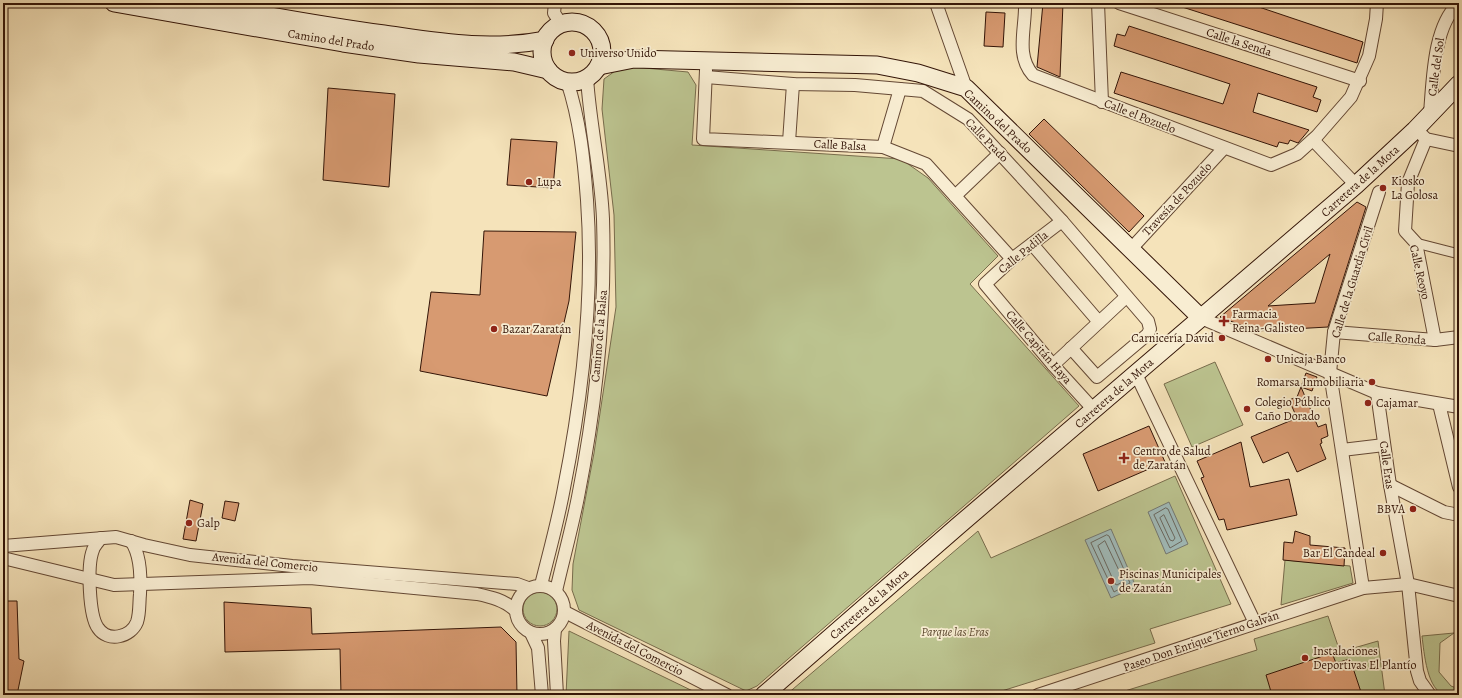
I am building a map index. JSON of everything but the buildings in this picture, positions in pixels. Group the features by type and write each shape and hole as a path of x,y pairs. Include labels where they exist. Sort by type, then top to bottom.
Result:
{"main road":[{"name":"Camino del Prado","path":"114,3 343,43 419,54 514,62 548,70"},
{"name":"Camino del Prado","path":"197,3 434,42 489,46 516,45 544,40"},
{"path":"569,22 586,25 593,30 602,45 602,52 593,72 574,82 567,81 554,75 548,70 542,56 544,40 549,32 561,24 569,22"},
{"name":"Camino del Prado","path":"602,45 634,59"},
{"name":"Camino del Prado","path":"593,72 634,59 877,64 918,73 966,88 1201,318"},
{"name":"Carretera de la Mota","path":"764,695 1356,185 1421,134 1430,113 1459,84"}],"street":[{"path":"555,3 554,13 561,24"},
{"path":"936,3 966,88"},
{"name":"Calle el Pozuelo","path":"1025,3 1022,55 1026,67 1033,75 1271,166 1297,154 1313,140 1351,97 1360,81 1369,56 1376,19 1377,3"},
{"path":"1098,3 1102,102"},
{"name":"Calle la Senda","path":"1119,3 1360,81"},
{"name":"Calle del Sol","path":"1430,113 1434,69 1442,27 1454,7 1459,3"},
{"name":"Calle Balsa","path":"706,60 703,139 882,147 926,164 1012,259"},
{"path":"877,64 886,80 900,90"},
{"name":"Camino de la Balsa","path":"556,591 578,497 588,439 598,362 604,287 603,219 599,161 589,104 593,72"},
{"path":"882,147 900,90 912,84 918,73"},
{"name":"Calle Prado","path":"706,77 793,84 855,85 923,91 968,119 1062,221 1148,321 1150,329 1148,334 1097,377 1071,348"},
{"name":"Camino de la Balsa","path":"541,585 564,489 577,416 585,358 589,288 589,222 584,163 576,106 567,81"},
{"path":"789,142 793,84"},
{"path":"1421,134 1459,146"},
{"name":"Calle Reoyo","path":"1421,134 1408,182 1405,231 1416,242 1434,340"},
{"path":"1313,140 1356,185"},
{"name":"Travesía de Pozuelo","path":"1130,250 1224,148"},
{"path":"955,196 1000,153"},
{"name":"Calle de la Guardia Civil","path":"1363,588 1330,373 1334,332 1379,192"},
{"name":"Calle Padilla","path":"985,284 1012,259 1062,221"},
{"path":"1416,242 1459,254"},
{"path":"1032,244 1099,322"},
{"name":"Calle Capitán Haya","path":"985,284 1053,365 1094,410"},
{"path":"1053,365 1126,297"},
{"path":"1201,318 1377,393 1459,407"},
{"name":"Calle Ronda","path":"1334,332 1434,340 1459,337"},
{"path":"1136,374 1255,623"},
{"name":"Calle Eras","path":"1377,393 1390,485 1408,584 1417,671 1420,681 1430,695"},
{"path":"1440,404 1459,487"},
{"path":"1342,450 1384,445"},
{"path":"1390,485 1444,512 1459,514"},
{"name":"Avenida del Comercio","path":"3,546 116,537 190,554 292,566 510,583 528,588"},
{"path":"101,538 93,549 91,556 90,579 93,619 98,630 110,636 124,636 132,630 137,622 140,585 136,548 131,541"},
{"name":"Avenida del Comercio","path":"3,558 114,585 310,578 477,594 508,603 515,610"},
{"name":"Paseo Don Enrique Tierno Galván","path":"1038,695 1203,642 1255,623 1363,588 1408,584 1459,596"},
{"path":"531,633 544,634 560,625 565,612 563,601 556,591 549,587 541,585 528,588 519,598 515,610 520,624 531,633 538,648 542,695"},
{"name":"Avenida del Comercio","path":"565,612 727,695"},
{"path":"555,629 554,641 558,695"}],"green space":[{"path":"622,66 688,72 696,85 692,145 901,159 928,178 998,256 970,284 1079,406 757,686 746,691 579,610 572,590 573,564 594,453 616,307 614,215 602,109 604,79"},
{"path":"1215,362 1243,425 1192,447 1164,384"},
{"name":"Parque las Eras","path":"1175,476 1231,604 1150,629 1155,643 989,695 786,695 978,531 991,558"},
{"path":"1285,560 1350,566 1353,583 1281,605"},
{"path":"540,592 552,597 557,609 552,621 540,626 528,621 523,609 528,597"},
{"name":"Instalaciones Deportivas El Plantío","path":"1328,616 1340,652 1378,641 1385,695 1112,695 1257,650 1254,639"},
{"path":"569,631 701,695 566,695"},
{"path":"1454,633 1440,643 1439,672 1451,686 1459,689 1459,695 1448,695 1440,692 1435,687 1431,679 1425,661 1422,636"}],"water":[{"path":"1169,502 1188,544 1166,554 1148,512"},
{"path":"1111,529 1136,587 1111,598 1085,540"}],"place":[{"name":"Universo Unido","path":"572,53"},
{"name":"Lupa","path":"529,182"},
{"name":"Kiosko La Golosa","path":"1383,188"},
{"name":"Farmacia Reina-Galisteo","path":"1224,321"},
{"name":"Bazar Zaratán","path":"494,329"},
{"name":"Carnicería David","path":"1222,338"},
{"name":"Unicaja Banco","path":"1268,359"},
{"name":"Romarsa Inmobiliaria","path":"1372,382"},
{"name":"Cajamar","path":"1368,403"},
{"name":"Colegio Público Caño Dorado","path":"1247,409"},
{"name":"Centro de Salud de Zaratán","path":"1124,458"},
{"name":"BBVA","path":"1413,509"},
{"name":"Galp","path":"189,523"},
{"name":"Bar El Candeal","path":"1383,553"},
{"name":"Piscinas Municipales de Zaratán","path":"1111,581"},
{"name":"Instalaciones Deportivas El Plantío","path":"1305,658"}]}
